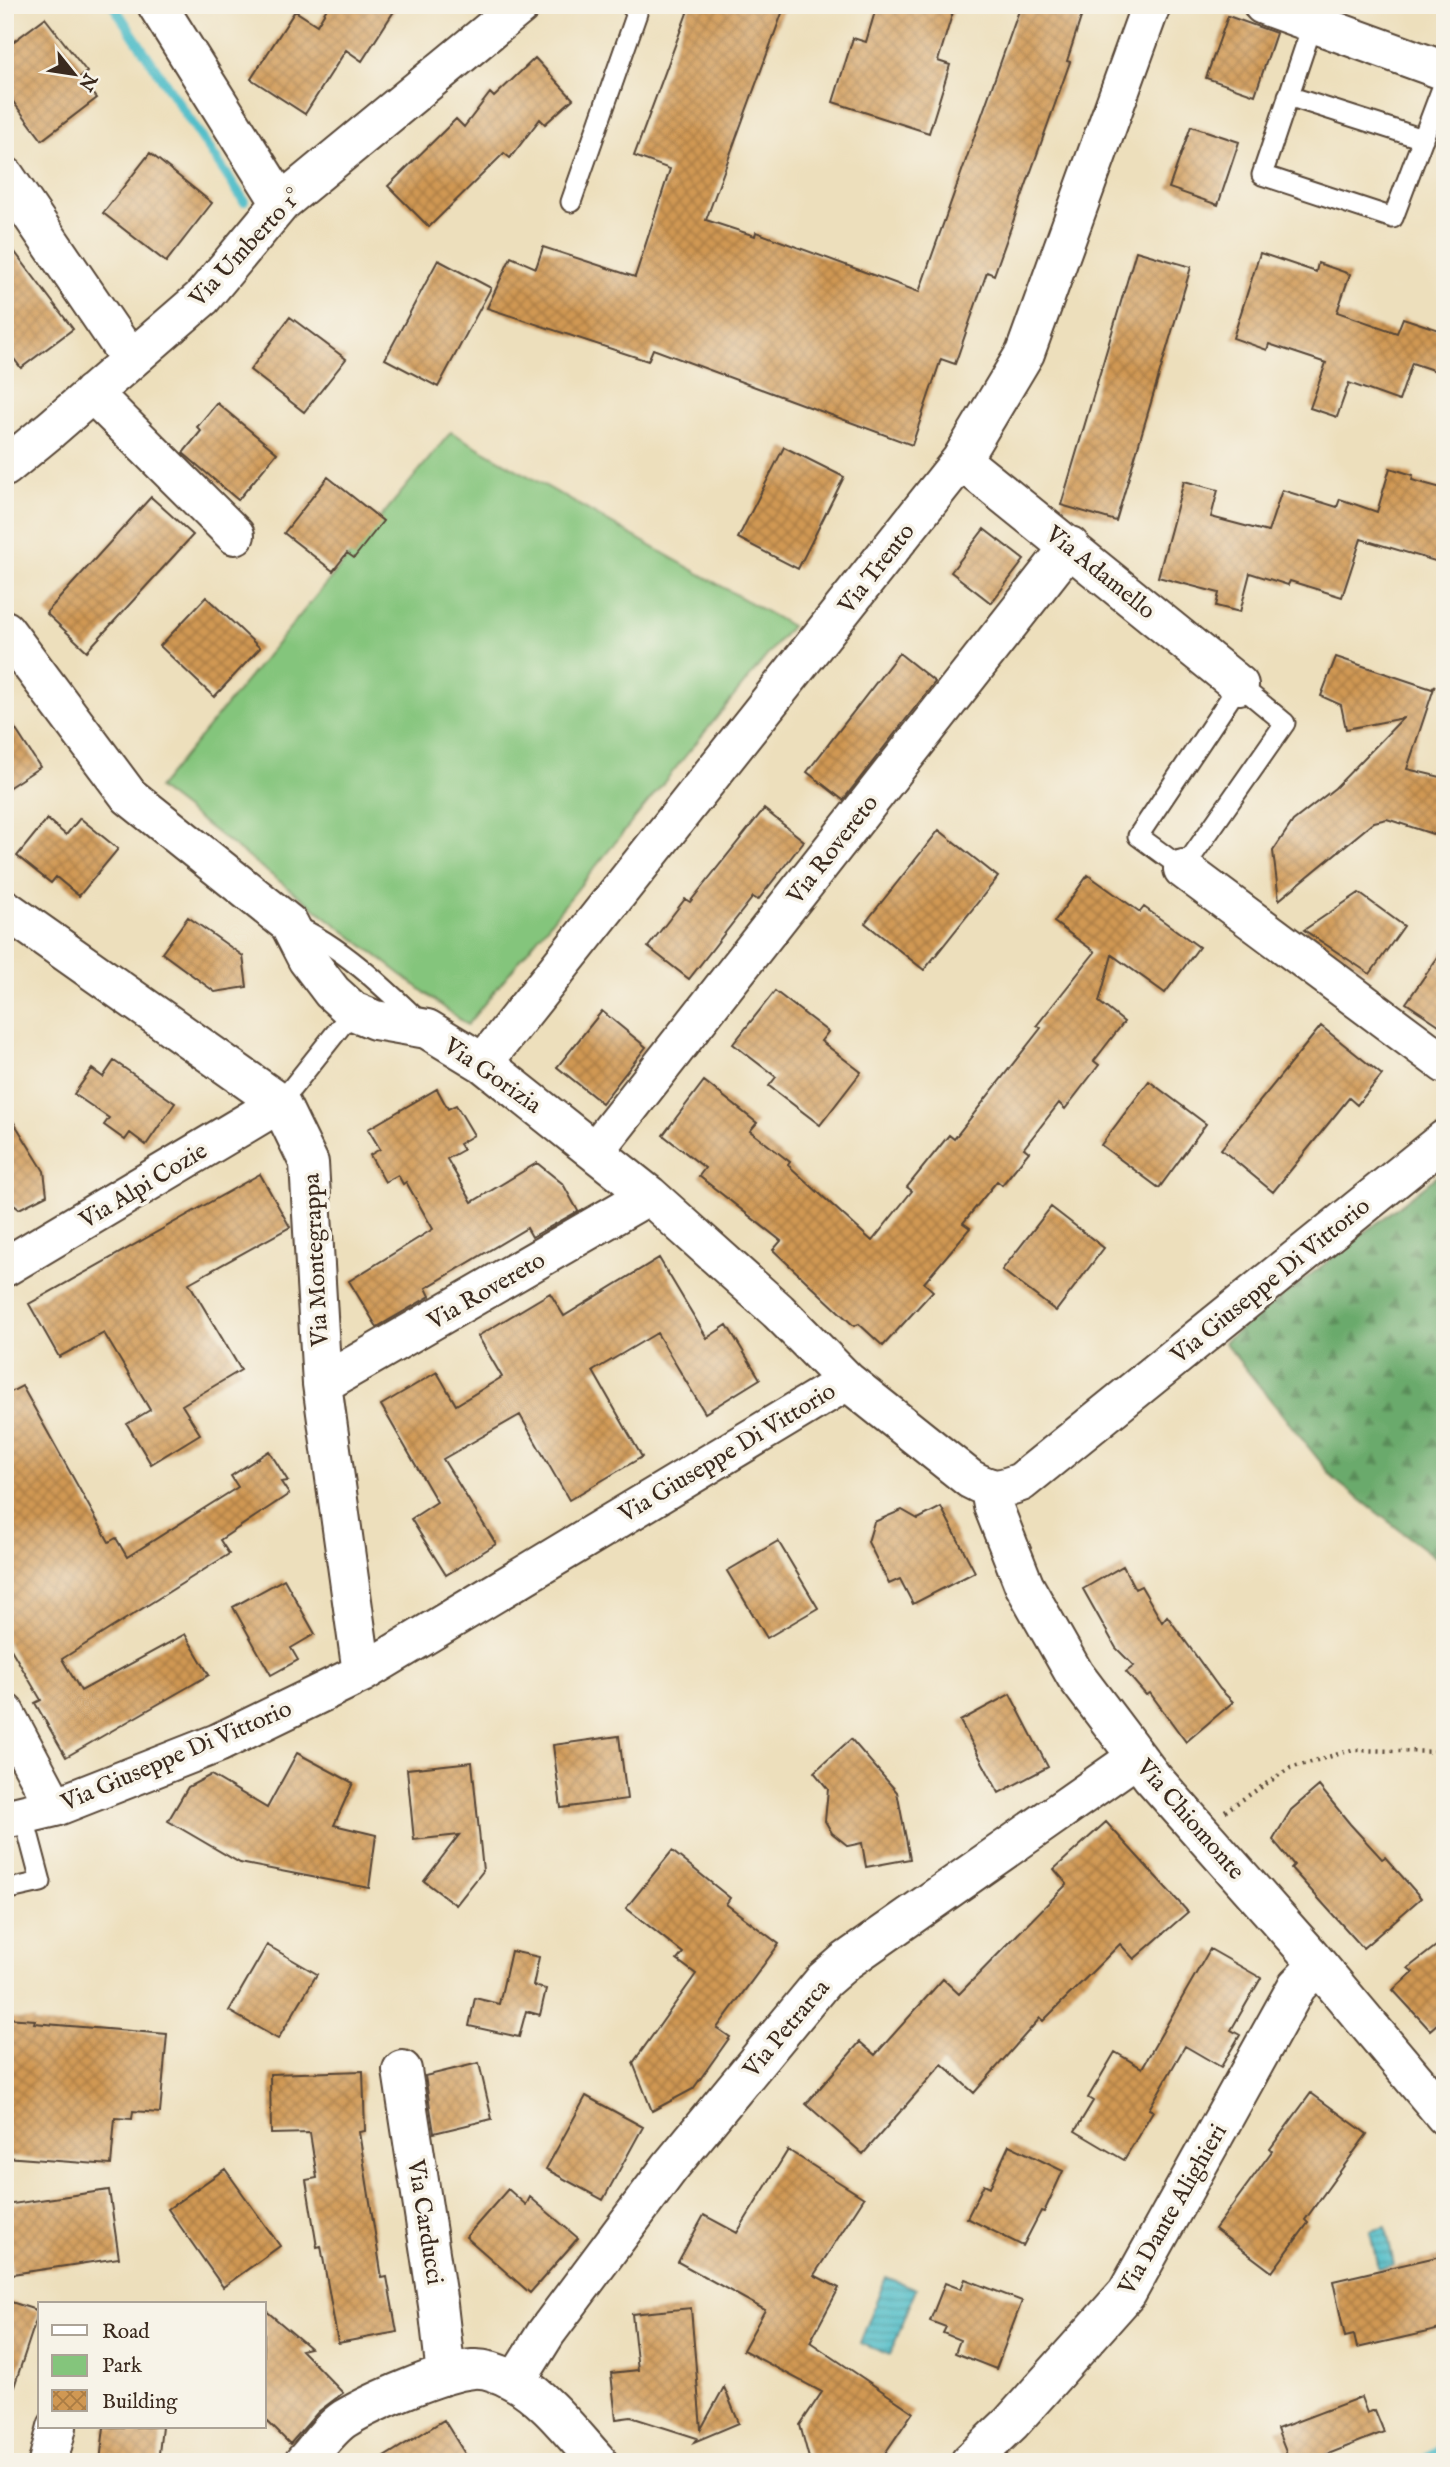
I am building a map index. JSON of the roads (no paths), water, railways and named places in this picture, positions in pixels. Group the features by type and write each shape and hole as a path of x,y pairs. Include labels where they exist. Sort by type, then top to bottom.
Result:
{"street":[{"path":"157,5 281,203"},
{"name":"Via Umberto 1°","path":"5,467 202,298 281,203 520,5"},
{"name":"Via Trento","path":"483,1063 961,460 1025,354 1151,5"},
{"path":"1263,5 1445,71"},
{"path":"5,176 130,359"},
{"path":"92,393 235,535"},
{"name":"Via Adamello","path":"961,460 1239,685"},
{"name":"Via Rovereto","path":"595,1151 1070,546"},
{"name":"Via Gorizia","path":"5,630 129,796 289,924 318,975 353,1011 375,1020 426,1029 483,1063 649,1195 778,1311 847,1381"},
{"path":"1182,869 1445,1064"},
{"name":"Via Montegrappa","path":"5,909 280,1103 309,1163 322,1384 362,1673"},
{"name":"Via Alpi Cozie","path":"5,1267 280,1103"},
{"name":"Via Giuseppe Di Vittorio","path":"28,1813 218,1743 362,1673 847,1381 970,1479 990,1490 1005,1489 1021,1482 1445,1139"},
{"name":"Via Rovereto","path":"322,1384 649,1195"},
{"name":"Via Chiomonte","path":"990,1490 993,1507 1024,1585 1075,1675 1137,1757 1445,2116"},
{"path":"5,1713 28,1813"},
{"name":"Via Petrarca","path":"516,2381 546,2333 670,2167 824,1980 846,1961 1137,1757"},
{"name":"Via Dante Alighieri","path":"970,2462 1011,2423 1126,2293 1297,1986 1317,1966"},
{"name":"Via Carducci","path":"402,2070 438,2305 461,2372"},
{"path":"304,2462 342,2420 405,2390 461,2372 546,2333"},
{"path":"461,2372 498,2374 516,2381 552,2412 598,2462"},
{"path":"48,2462 57,2428"}],"lane":[{"path":"571,201 637,13 630,5"},
{"path":"1312,23 1262,175 1393,218 1445,79"},
{"path":"1288,96 1423,139"},
{"path":"1239,685 1285,723 1182,869 1138,836 1239,685"},
{"path":"289,924 315,934 394,996 426,1029"},
{"path":"280,1103 353,1011"},
{"path":"5,1890 41,1882 28,1813"}],"water":[{"path":"1386,2227 1394,2265 1378,2268 1370,2231"},
{"path":"886,2277 916,2289 890,2355 860,2343"}],"waterway":[{"path":"113,5 244,201"},
{"path":"1421,2462 1445,2447"}]}
